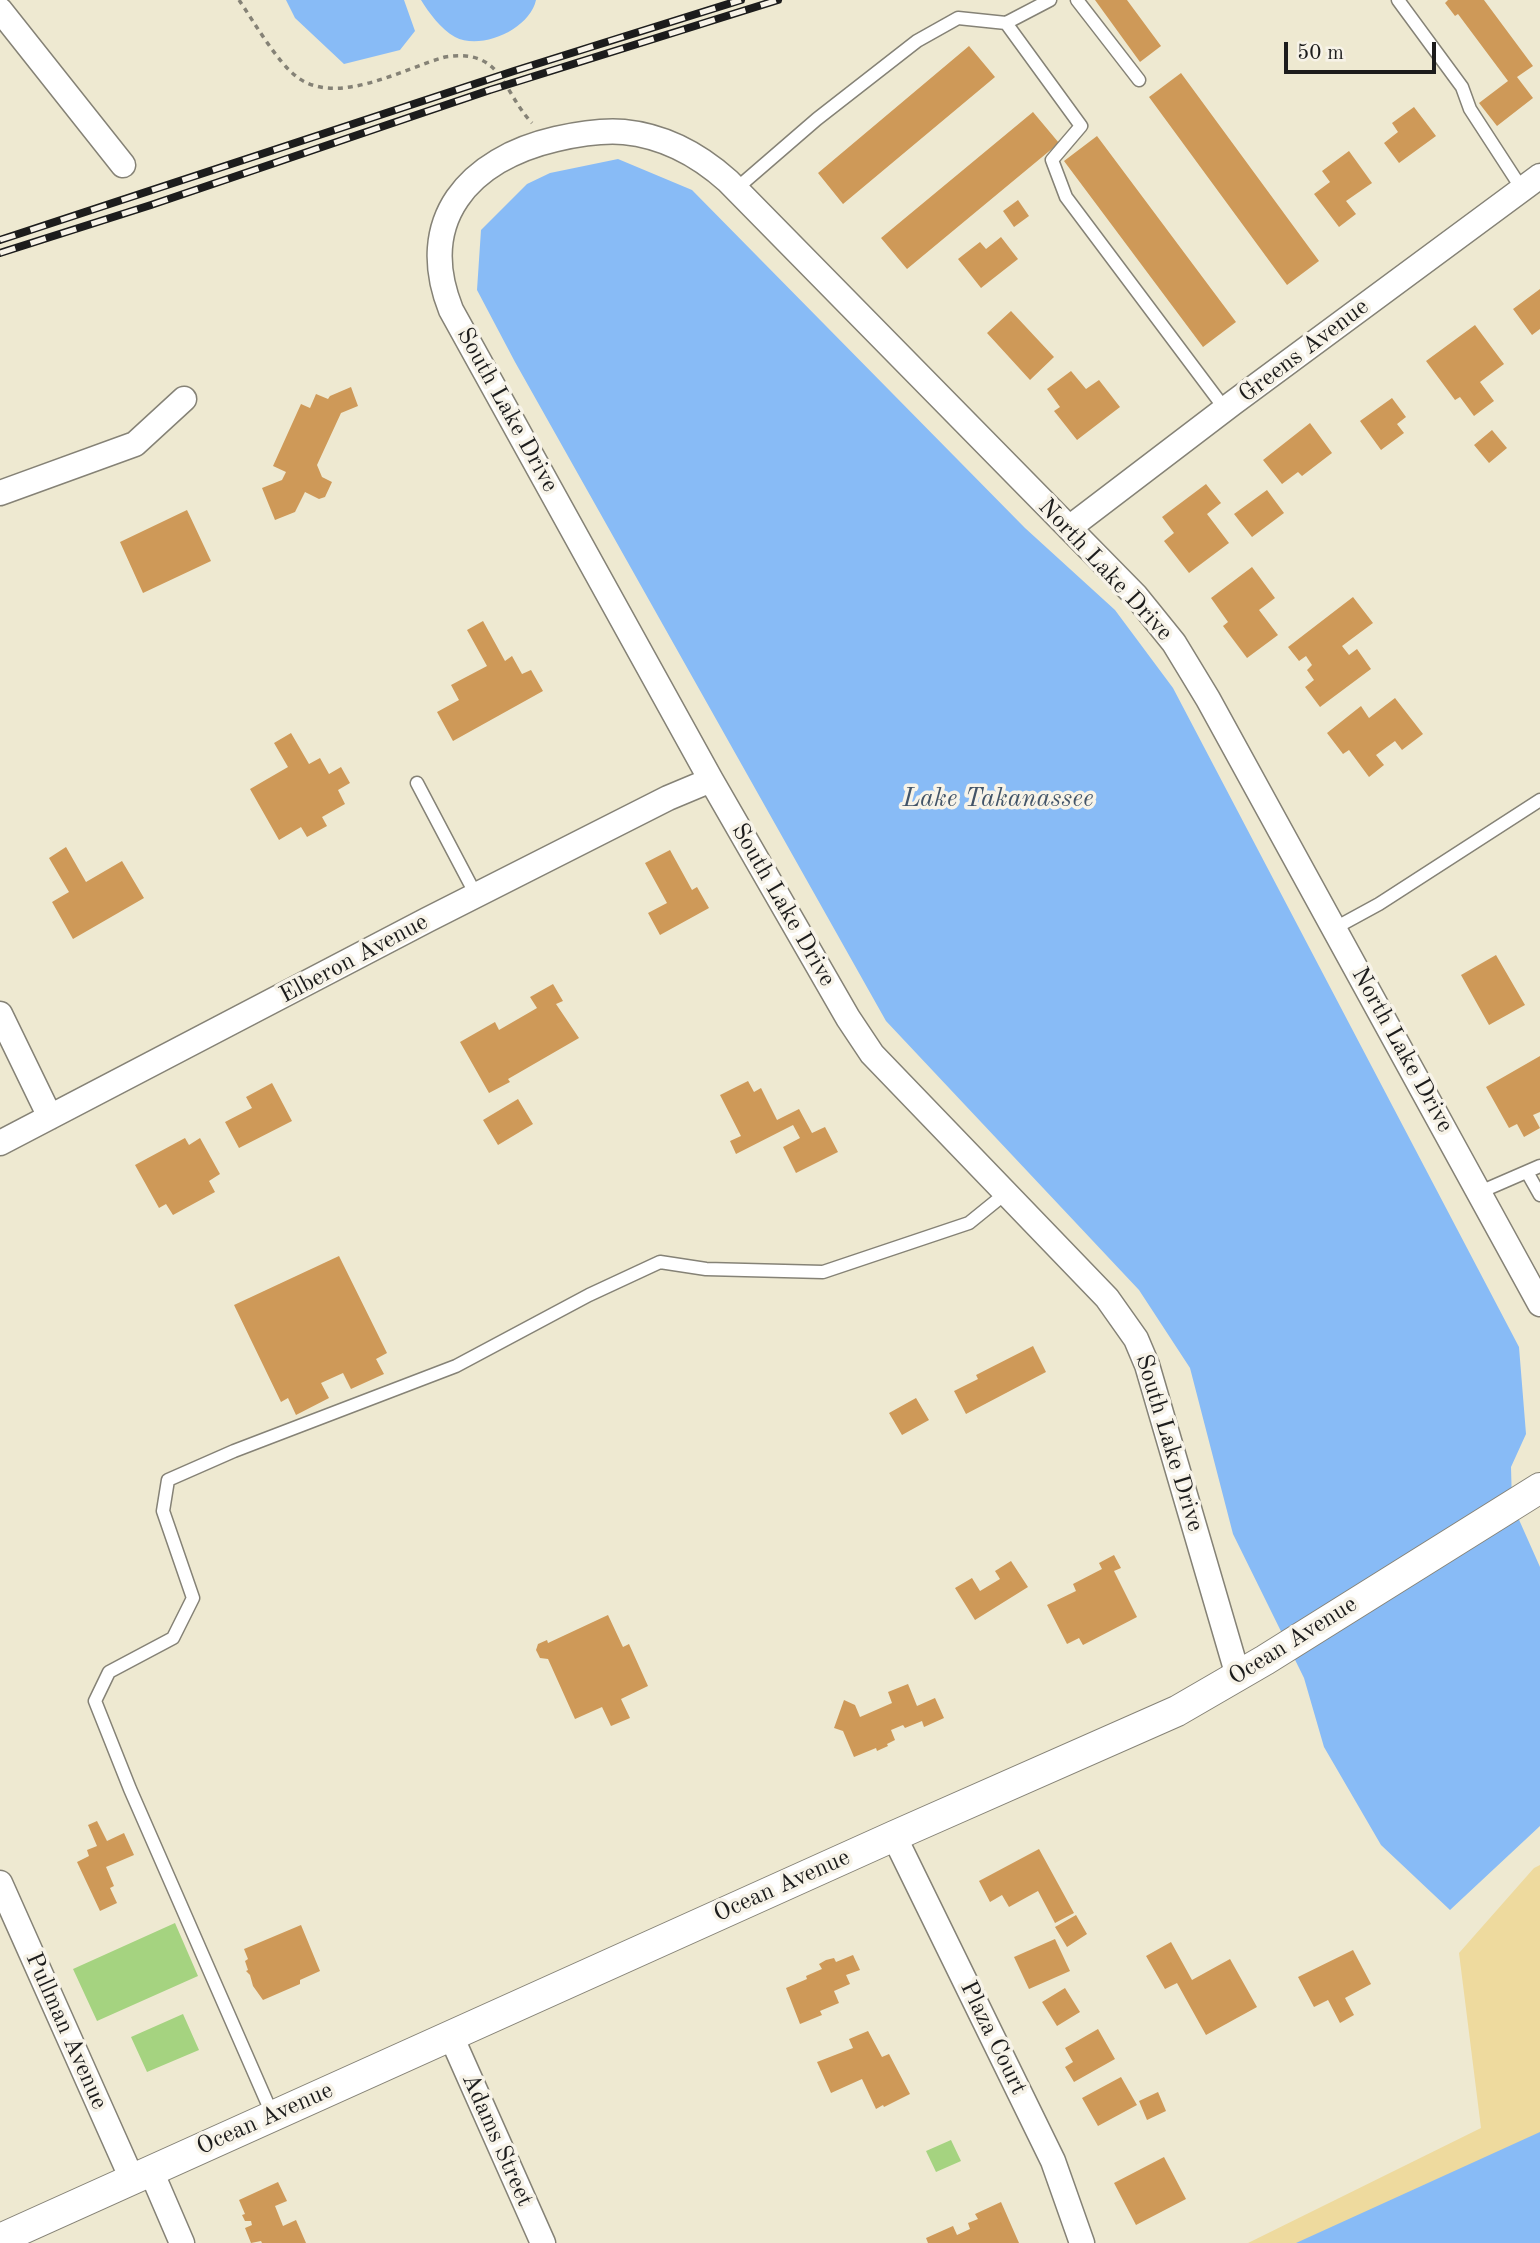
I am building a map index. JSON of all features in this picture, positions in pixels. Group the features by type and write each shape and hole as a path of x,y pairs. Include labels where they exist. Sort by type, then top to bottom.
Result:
{"street":[{"path":"0,10 123,165"},
{"name":"North Lake Drive","path":"555,140 604,131 625,132 653,137 698,157 736,188 1136,596 1174,643 1215,711 1540,1304"},
{"name":"South Lake Drive","path":"555,140 525,148 501,160 475,179 460,195 443,227 438,261 442,286 452,310 711,779 848,1018 872,1054 1107,1298 1136,1339 1157,1393 1238,1676"},
{"name":"Greens Avenue","path":"1069,528 1531,182"},
{"path":"0,493 135,444 184,399"},
{"name":"Elberon Avenue","path":"0,1143 476,895 711,779"},
{"path":"0,1014 50,1117"},
{"name":"Ocean Avenue","path":"0,2239 1177,1711 1238,1676 1532,1492"},
{"name":"Plaza Court","path":"894,1836 1053,2161 1082,2243"},
{"name":"Pullman Avenue","path":"0,1884 141,2175 182,2243"},
{"name":"Adams Street","path":"451,2036 543,2243"}],"lane":[{"path":"736,188 817,119 917,41 958,18 1006,23 1050,0"},
{"path":"1077,0 1139,80"},
{"path":"1398,0 1462,87 1470,109 1531,182"},
{"path":"1006,23 1082,126 1052,160 1066,197 1224,410"},
{"path":"417,783 476,895"},
{"path":"1335,928 1379,904 1540,800"},
{"path":"1480,1192 1540,1166"},
{"path":"1527,1172 1540,1195"},
{"path":"273,2116 130,1789 95,1701 109,1672 173,1638 193,1598 163,1511 168,1480 234,1451 456,1366 589,1295 660,1262 706,1269 823,1272 969,1223 1006,1193"}],"path":[{"path":"239,0 282,61 295,76 310,85 340,89 445,57 471,57 490,64 497,70 524,115 538,130 555,140"}],"green space":[{"path":"175,1923 198,1976 97,2021 73,1969"},
{"path":"183,2014 199,2050 147,2072 131,2037"},
{"path":"951,2140 961,2161 936,2172 926,2151"}],"sand":[{"path":"1540,1865 1540,2243 1248,2243 1481,2128 1459,1953 1534,1868"}],"water":[{"path":"286,0 404,0 415,31 400,50 344,64 295,18"},
{"path":"421,0 536,0 532,10 515,28 490,39 466,41 450,34"},
{"name":"Lake Takanassee","path":"618,159 692,190 1025,528 1115,610 1173,688 1519,1347 1526,1434 1511,1467 1512,1504 1540,1567 1540,1826 1450,1910 1381,1845 1324,1747 1304,1678 1233,1534 1190,1368 1139,1290 886,1021 477,290 481,230 527,184 550,173"},
{"path":"1540,2132 1540,2243 1296,2243"}],"building":[{"path":"1095,0 1127,0 1161,46 1140,62"},
{"path":"1448,0 1484,0 1533,66 1517,77 1533,98 1497,126 1479,103 1508,81 1458,14 1455,16 1445,3"},
{"path":"969,46 995,77 843,204 818,173"},
{"path":"1181,73 1319,261 1287,285 1149,97"},
{"path":"1414,107 1436,136 1399,163 1384,143 1398,132 1392,123"},
{"path":"1033,112 1059,143 907,269 881,238"},
{"path":"1097,136 1236,322 1203,347 1064,161"},
{"path":"1349,151 1372,183 1346,201 1356,214 1339,227 1314,194 1330,182 1322,171"},
{"path":"1018,200 1029,216 1014,227 1003,211"},
{"path":"1001,237 1018,259 981,288 958,259 980,242 986,249"},
{"path":"1540,289 1540,329 1532,335 1513,309"},
{"path":"1011,311 1054,357 1030,380 987,333"},
{"path":"1475,325 1504,364 1480,382 1494,401 1474,416 1460,397 1455,400 1426,361"},
{"path":"1071,371 1086,389 1099,380 1120,407 1077,440 1054,411 1060,407 1047,389"},
{"path":"351,387 358,406 341,413 317,465 322,477 332,482 325,497 319,499 305,492 295,512 275,520 262,488 282,480 286,472 273,466 301,404 310,408 316,394 328,399"},
{"path":"1392,398 1406,417 1397,424 1404,433 1381,450 1360,421"},
{"path":"1310,423 1332,453 1302,476 1298,472 1282,484 1263,460"},
{"path":"1492,430 1507,448 1489,463 1474,445"},
{"path":"1206,484 1221,503 1207,514 1229,543 1189,573 1164,541 1174,533 1162,517"},
{"path":"1267,490 1284,513 1252,537 1234,514"},
{"path":"187,510 211,561 143,593 120,542"},
{"path":"1252,567 1275,598 1259,610 1278,635 1247,658 1223,626 1228,622 1211,598"},
{"path":"1353,597 1373,623 1342,646 1349,655 1357,649 1371,669 1320,707 1305,687 1314,680 1307,670 1312,665 1306,656 1299,661 1288,647"},
{"path":"483,621 505,661 512,656 522,674 531,670 543,691 453,741 437,712 459,700 451,685 487,666 467,630"},
{"path":"1395,698 1423,734 1402,750 1395,741 1376,755 1384,765 1369,777 1349,750 1343,754 1327,733 1361,706 1369,718"},
{"path":"291,733 309,764 320,758 329,774 341,767 350,783 338,790 345,804 322,817 327,826 307,837 301,827 279,840 250,789 288,767 274,743"},
{"path":"66,847 86,882 122,861 144,898 73,939 52,902 69,892 49,858"},
{"path":"670,850 692,890 697,887 709,908 660,935 648,913 667,903 645,863"},
{"path":"1496,955 1525,1005 1489,1025 1461,975"},
{"path":"553,984 563,1001 556,1004 579,1038 489,1093 460,1042 495,1022 499,1030 537,1008 530,997"},
{"path":"1540,1056 1540,1112 1533,1115 1540,1128 1524,1137 1517,1124 1509,1128 1486,1087"},
{"path":"748,1081 754,1092 761,1088 777,1120 799,1109 812,1133 825,1127 838,1152 796,1173 783,1147 800,1138 793,1125 736,1154 730,1141 741,1136 720,1095"},
{"path":"272,1083 292,1121 239,1148 225,1122 252,1108 246,1097"},
{"path":"518,1099 533,1124 498,1145 483,1120"},
{"path":"185,1138 189,1145 200,1138 220,1174 209,1181 215,1192 173,1215 166,1204 159,1208 135,1165"},
{"path":"339,1256 387,1353 376,1359 384,1374 351,1389 343,1373 321,1383 329,1398 296,1415 288,1398 281,1402 234,1305"},
{"path":"1033,1346 1046,1372 966,1414 954,1391 978,1379 976,1375"},
{"path":"916,1398 929,1420 902,1435 889,1413"},
{"path":"1114,1555 1121,1568 1114,1571 1137,1617 1083,1645 1079,1638 1067,1644 1047,1605 1076,1591 1073,1584 1102,1569 1099,1563"},
{"path":"1011,1561 1028,1587 975,1620 955,1588 972,1578 980,1591 1000,1579 995,1571"},
{"path":"608,1615 623,1647 629,1644 648,1686 621,1699 630,1718 611,1726 602,1707 575,1719 548,1659 540,1658 536,1650 538,1644 547,1640 548,1643"},
{"path":"908,1684 917,1706 935,1698 944,1718 924,1727 922,1721 891,1730 895,1740 887,1744 888,1746 854,1757 843,1731 834,1728 844,1700 855,1705 860,1717 892,1703 888,1692"},
{"path":"97,1821 107,1841 124,1833 134,1855 106,1867 114,1886 110,1888 117,1903 100,1911 77,1862 89,1856 87,1850 97,1846 88,1825"},
{"path":"1039,1849 1074,1913 1055,1923 1038,1891 1009,1907 1002,1895 990,1902 979,1881"},
{"path":"1076,1915 1087,1934 1067,1947 1055,1927"},
{"path":"301,1925 320,1971 300,1980 300,1984 263,2000 246,1971 245,1961 248,1959 244,1949"},
{"path":"1055,1939 1070,1971 1029,1989 1014,1957"},
{"path":"1171,1942 1192,1980 1230,1959 1257,2007 1206,2035 1177,1983 1165,1989 1146,1956"},
{"path":"1353,1950 1371,1984 1345,1998 1354,2015 1340,2023 1328,2000 1314,2007 1298,1977"},
{"path":"853,1955 860,1970 846,1975 850,1984 834,1991 839,2003 820,2011 822,2015 800,2024 786,1988 822,1969 819,1964 826,1960 834,1958 836,1962"},
{"path":"1065,1988 1080,2012 1057,2026 1042,2002"},
{"path":"1098,2029 1115,2059 1074,2082 1065,2067 1073,2062 1065,2048"},
{"path":"868,2031 882,2057 889,2054 910,2094 876,2109 862,2079 831,2093 817,2062 853,2048 849,2039"},
{"path":"1121,2077 1137,2105 1098,2126 1082,2098"},
{"path":"1158,2092 1166,2111 1147,2120 1139,2101"},
{"path":"1164,2157 1186,2199 1136,2225 1114,2183"},
{"path":"278,2182 287,2201 275,2206 283,2226 296,2220 306,2243 251,2243 245,2228 252,2225 251,2221 245,2221 239,2200"},
{"path":"1001,2202 1019,2243 928,2243 926,2238 953,2226 957,2235 970,2229 968,2223 978,2219 975,2214"}],"railway":[{"path":"0,240 514,71 741,0"},
{"path":"0,253 151,205 490,90 778,0"}]}
